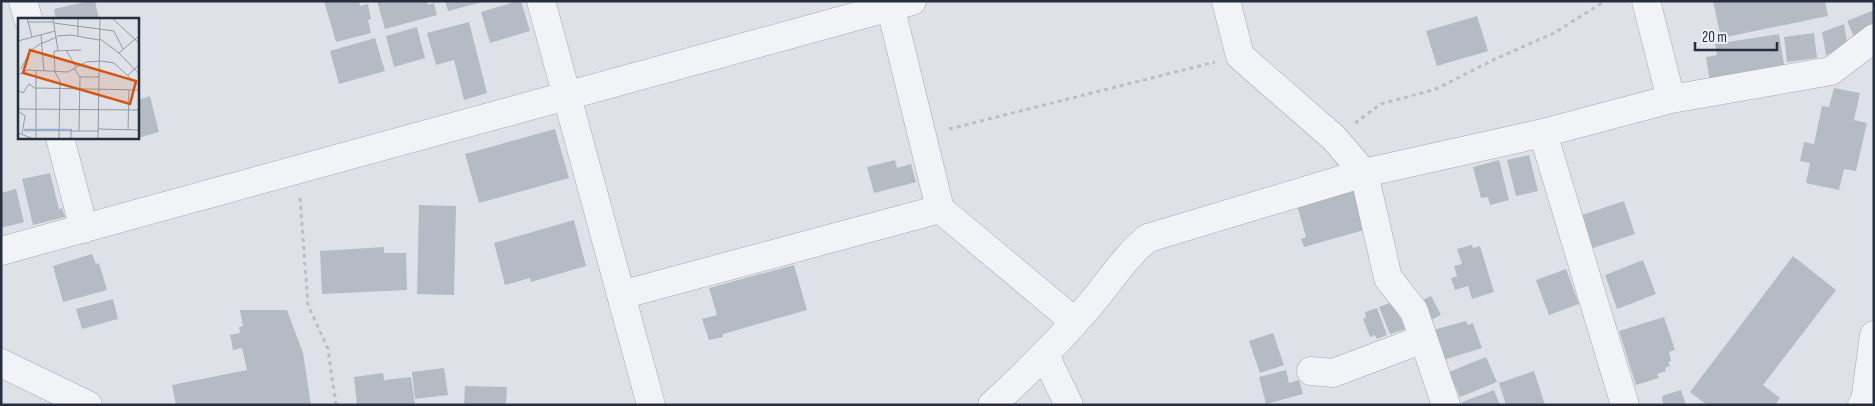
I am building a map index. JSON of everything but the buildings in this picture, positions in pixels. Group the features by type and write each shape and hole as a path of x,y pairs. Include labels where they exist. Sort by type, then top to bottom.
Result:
{"street":[{"path":"23,1 28,18"},
{"path":"541,1 651,405"},
{"path":"1226,1 1240,56 1334,138 1364,172 1388,278 1414,311 1446,405"},
{"path":"1646,1 1671,100"},
{"path":"1,251 567,97 897,3 922,136 940,209 1075,322"},
{"path":"992,405 1045,355 1117,273 1135,248 1148,238 1364,172 1543,132 1671,100 1831,71 1874,38"},
{"path":"1543,132 1625,405"},
{"path":"60,139 84,229"},
{"path":"621,295 940,209"},
{"path":"1862,405 1874,335"},
{"path":"1311,371 1333,373 1423,339"},
{"path":"1045,355 1069,405"},
{"path":"1,363 88,405"}],"path":[{"path":"1334,138 1381,104 1436,89 1490,61 1554,33 1605,1"},
{"path":"922,136 1240,56"},
{"path":"298,170 308,305 328,349 336,405"}]}
